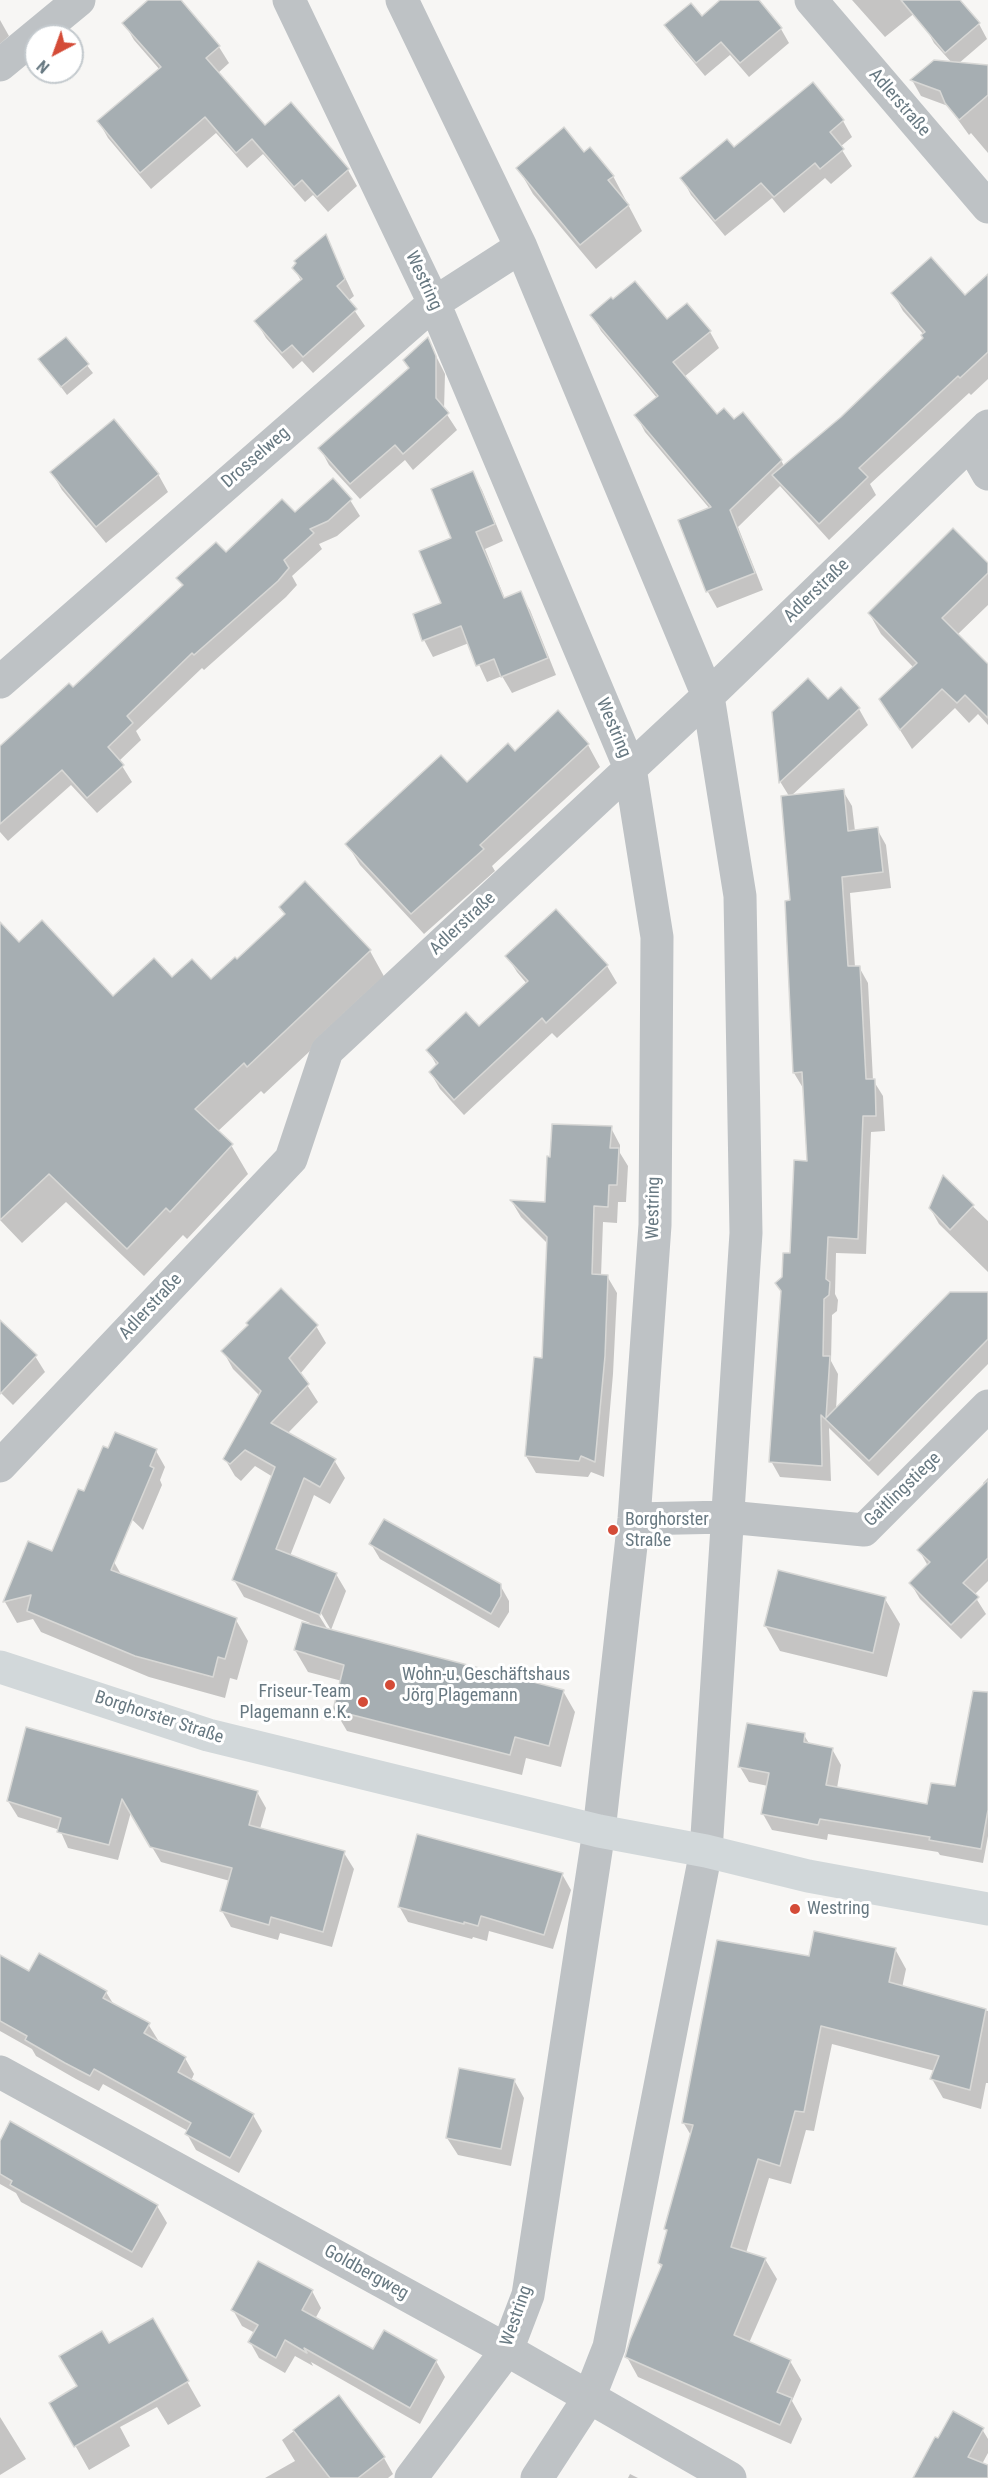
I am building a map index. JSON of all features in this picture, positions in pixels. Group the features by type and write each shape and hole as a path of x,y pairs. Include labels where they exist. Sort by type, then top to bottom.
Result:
{"main road":[{"name":"Borghorster Straße","path":"0,1667 208,1736 599,1831 706,1851 808,1876 988,1909"}],"street":[{"path":"0,65 79,0"},
{"name":"Westring","path":"289,0 434,303 630,768 657,937 655,1225 634,1519 599,1831 528,2295 507,2350 411,2478"},
{"path":"402,0 521,247 708,696 740,896 746,1233 706,1851 609,2348 589,2398 537,2478"},
{"name":"Adlerstraße","path":"811,0 988,207"},
{"name":"Drosselweg","path":"0,682 434,303 521,247"},
{"path":"979,435 988,474"},
{"name":"Adlerstraße","path":"0,1466 291,1158 327,1051 708,696 979,435"},
{"name":"Gaitlingstiege","path":"728,1517 864,1530 988,1406"},
{"path":"634,1519 728,1517"},
{"name":"Goldbergweg","path":"0,2072 507,2350 730,2478"}],"building":[{"path":"148,0 181,0 220,46 206,58 265,125 291,102 349,169 317,197 302,180 294,187 252,139 236,153 205,117 140,173 97,121 161,67 122,23"},
{"path":"720,0 759,0 782,28 740,63 721,42 696,63 664,25 691,3 702,16"},
{"path":"901,0 960,0 980,23 945,53"},
{"path":"934,60 988,65 988,95 959,120 945,103 940,91 910,80"},
{"path":"813,82 844,120 830,132 844,149 820,169 815,163 774,197 761,183 715,221 680,178 727,139 734,147"},
{"path":"564,127 584,152 590,147 614,176 608,180 629,205 580,245 516,168"},
{"path":"326,234 345,279 337,286 357,309 303,357 292,345 282,353 254,321 302,279 292,268 296,263 294,261"},
{"path":"931,257 965,295 988,274 988,352 960,378 958,376 859,468 868,477 819,524 772,475 841,417 923,338 921,335 925,332 891,293"},
{"path":"635,281 667,319 687,303 711,331 673,362 717,414 724,408 734,419 743,412 782,460 730,510 755,573 706,592 678,520 711,507 634,415 658,396 590,315"},
{"path":"66,337 89,364 61,387 38,359"},
{"path":"428,337 436,356 436,398 449,413 403,454 395,445 350,484 318,448 409,368 403,360"},
{"path":"114,419 159,474 96,527 50,472"},
{"path":"473,471 495,524 476,532 504,598 521,591 548,658 501,677 494,659 476,666 461,626 422,641 413,614 441,603 419,551 451,538 431,489"},
{"path":"333,478 352,499 328,521 310,529 314,533 284,560 289,568 278,581 194,655 192,653 127,716 133,723 108,747 124,765 87,798 62,770 0,824 0,746 69,683 73,687 183,585 176,578 216,542 226,552 282,499 295,512"},
{"path":"953,528 988,563 988,573 942,618 988,664 988,718 965,695 957,703 942,689 900,730 879,699 917,663 868,613"},
{"path":"808,678 828,699 841,687 860,708 779,783 772,712"},
{"path":"558,710 589,744 480,845 484,849 411,914 345,844 441,755 467,782 508,743 515,751"},
{"path":"844,789 848,831 878,827 883,872 842,877 848,966 860,966 866,1079 875,1079 876,1116 863,1116 858,1239 828,1237 826,1279 830,1282 829,1295 824,1299 823,1356 830,1356 826,1418 950,1292 988,1292 988,1339 869,1461 821,1415 822,1466 769,1462 781,1291 775,1283 782,1277 783,1253 790,1253 794,1160 807,1161 802,1072 793,1073 785,901 790,900 781,796"},
{"path":"305,881 371,950 247,1067 244,1063 195,1109 233,1144 170,1212 166,1208 127,1249 49,1174 0,1220 0,922 19,942 42,920 113,996 154,958 172,977 192,959 211,979 235,957 237,959 285,914 279,907"},
{"path":"556,909 608,965 546,1023 542,1018 454,1100 429,1072 438,1063 426,1050 466,1012 479,1026 528,981 505,956"},
{"path":"552,1124 612,1126 610,1148 619,1148 617,1185 609,1185 608,1207 594,1206 592,1274 608,1275 605,1356 595,1462 581,1456 579,1461 525,1456 534,1357 542,1358 547,1237 510,1200 545,1202 547,1156 550,1157"},
{"path":"943,1175 974,1205 950,1230 929,1208"},
{"path":"281,1288 318,1325 289,1358 309,1384 271,1423 336,1459 320,1487 304,1478 276,1549 337,1573 320,1615 232,1580 275,1467 245,1450 230,1464 223,1459 261,1391 221,1351"},
{"path":"0,1320 37,1355 0,1394"},
{"path":"115,1432 157,1449 150,1466 154,1468 111,1570 237,1618 225,1659 218,1657 213,1677 135,1656 27,1611 31,1595 3,1602 28,1541 52,1551 78,1489 84,1491 103,1446 108,1448"},
{"path":"988,1480 988,1558 963,1583 979,1597 951,1625 909,1583 930,1562 917,1550"},
{"path":"384,1519 501,1584 501,1596 491,1614 369,1544"},
{"path":"778,1570 886,1597 873,1653 764,1626"},
{"path":"302,1622 564,1690 549,1746 515,1737 510,1755 333,1710 344,1665 294,1650"},
{"path":"973,1691 988,1692 988,1810 981,1849 929,1840 930,1837 820,1819 818,1825 761,1814 769,1773 738,1767 747,1723 805,1733 804,1742 833,1748 826,1785 927,1804 931,1783 955,1786"},
{"path":"26,1727 258,1791 249,1825 345,1851 323,1932 271,1917 269,1925 220,1911 232,1868 150,1847 122,1799 109,1845 57,1832 61,1818 7,1801"},
{"path":"417,1834 563,1873 544,1935 481,1916 478,1926 398,1907"},
{"path":"814,1931 896,1948 889,1982 986,2009 970,2090 930,2079 939,2056 821,2026 804,2112 795,2111 780,2166 758,2159 731,2247 766,2258 734,2335 791,2360 777,2392 792,2398 780,2425 625,2357 662,2265 658,2263 667,2230 664,2229 693,2125 682,2123 717,1940 809,1956"},
{"path":"39,1953 107,1991 103,1998 150,2023 144,2033 186,2057 178,2072 254,2114 230,2158 185,2134 191,2123 94,2069 90,2076 65,2063 25,2040 27,2036 0,2021 0,1955 29,1971"},
{"path":"459,2068 515,2079 501,2149 446,2138"},
{"path":"10,2121 158,2205 132,2252 10,2185 12,2181 0,2174 0,2141"},
{"path":"258,2261 313,2290 302,2310 373,2349 384,2330 437,2360 410,2408 304,2348 307,2353 285,2340 276,2358 248,2342 258,2325 231,2310"},
{"path":"153,2318 189,2381 74,2447 49,2403 77,2386 59,2356 102,2331 109,2343"},
{"path":"339,2395 385,2457 358,2478 330,2478 293,2430"},
{"path":"953,2411 984,2428 968,2457 988,2465 988,2478 913,2478 935,2437 938,2438"}],"place":[{"name":"Borghorster Straße","path":"613,1530"},
{"name":"Wohn-u. Geschäftshaus Jörg Plagemann","path":"390,1685"},
{"name":"Friseur-Team Plagemann e.K.","path":"363,1702"},
{"name":"Westring","path":"795,1909"}]}
